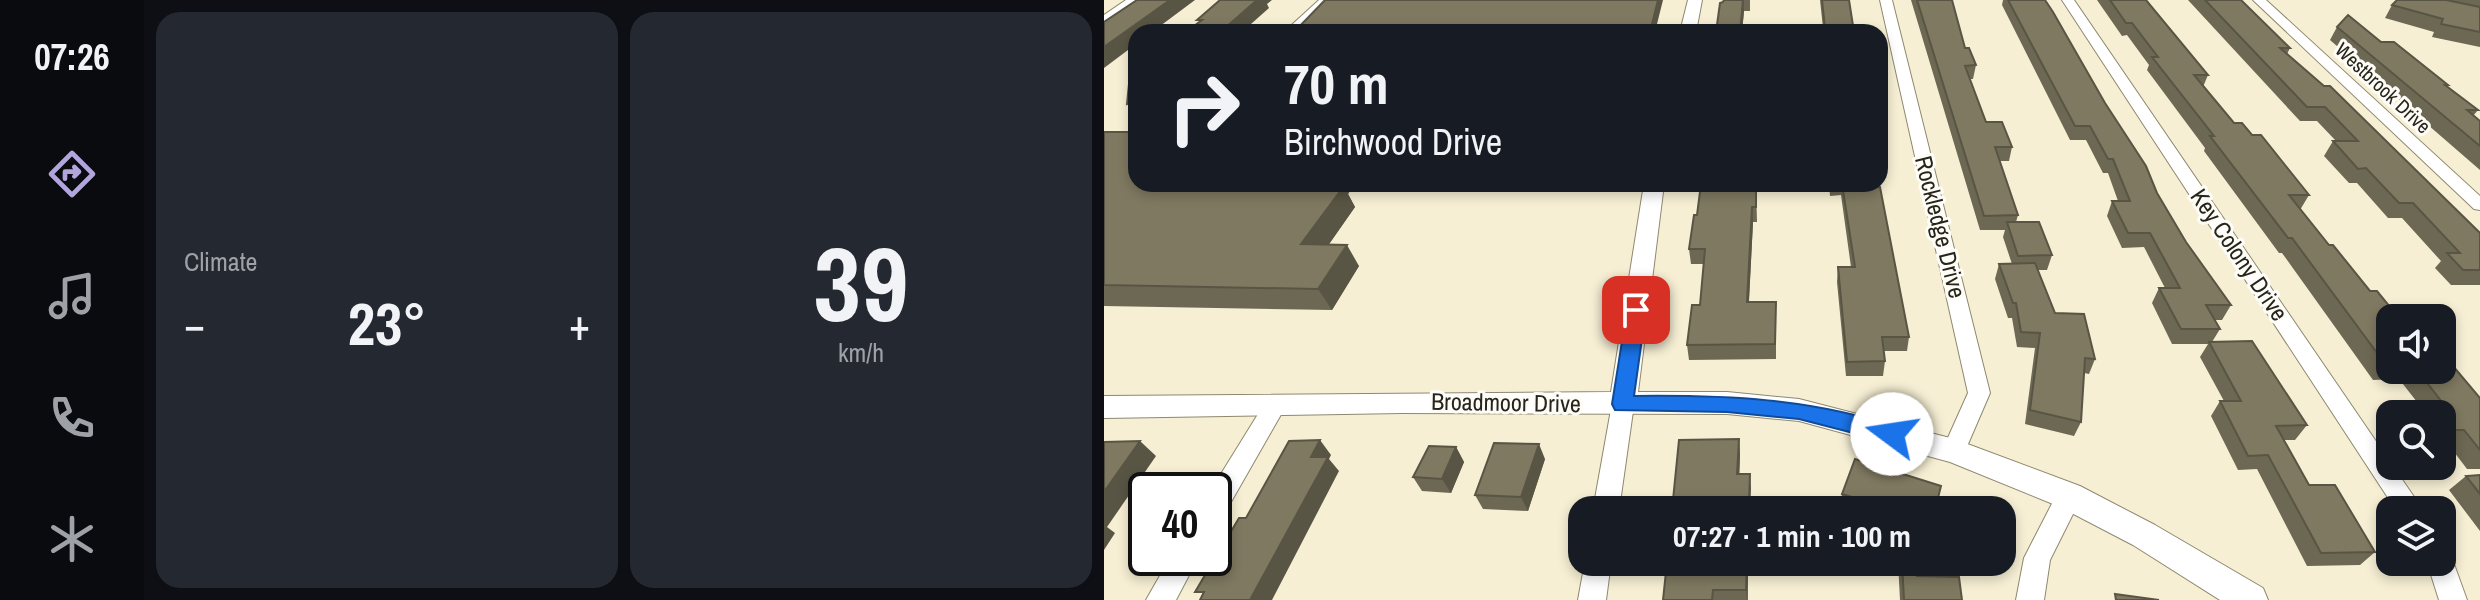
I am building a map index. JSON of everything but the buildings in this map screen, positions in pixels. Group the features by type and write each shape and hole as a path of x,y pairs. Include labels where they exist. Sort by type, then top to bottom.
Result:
{"street":[{"path":"1104,21 1134,0"},
{"path":"1299,24 1326,0"},
{"path":"1690,24 1695,0"},
{"name":"Rockledge Drive","path":"1886,0 1979,393 1954,451"},
{"name":"Key Colony Drive","path":"2068,0 2401,496"},
{"name":"Westbrook Drive","path":"2259,0 2480,205"},
{"path":"1608,496 1653,192"},
{"name":"Broadmoor Drive","path":"1104,407 1727,403 1799,410 1954,451 2069,496 2144,535 2251,600"},
{"path":"1232,478 1276,404"},
{"path":"2030,600 2037,558 2069,496"},
{"path":"1160,600 1174,576"},
{"path":"1592,600 1596,576"},
{"path":"2445,576 2453,600"}],"route":[{"path":"1636,310 1623,404 1727,403 1799,410 1892,434"}]}
